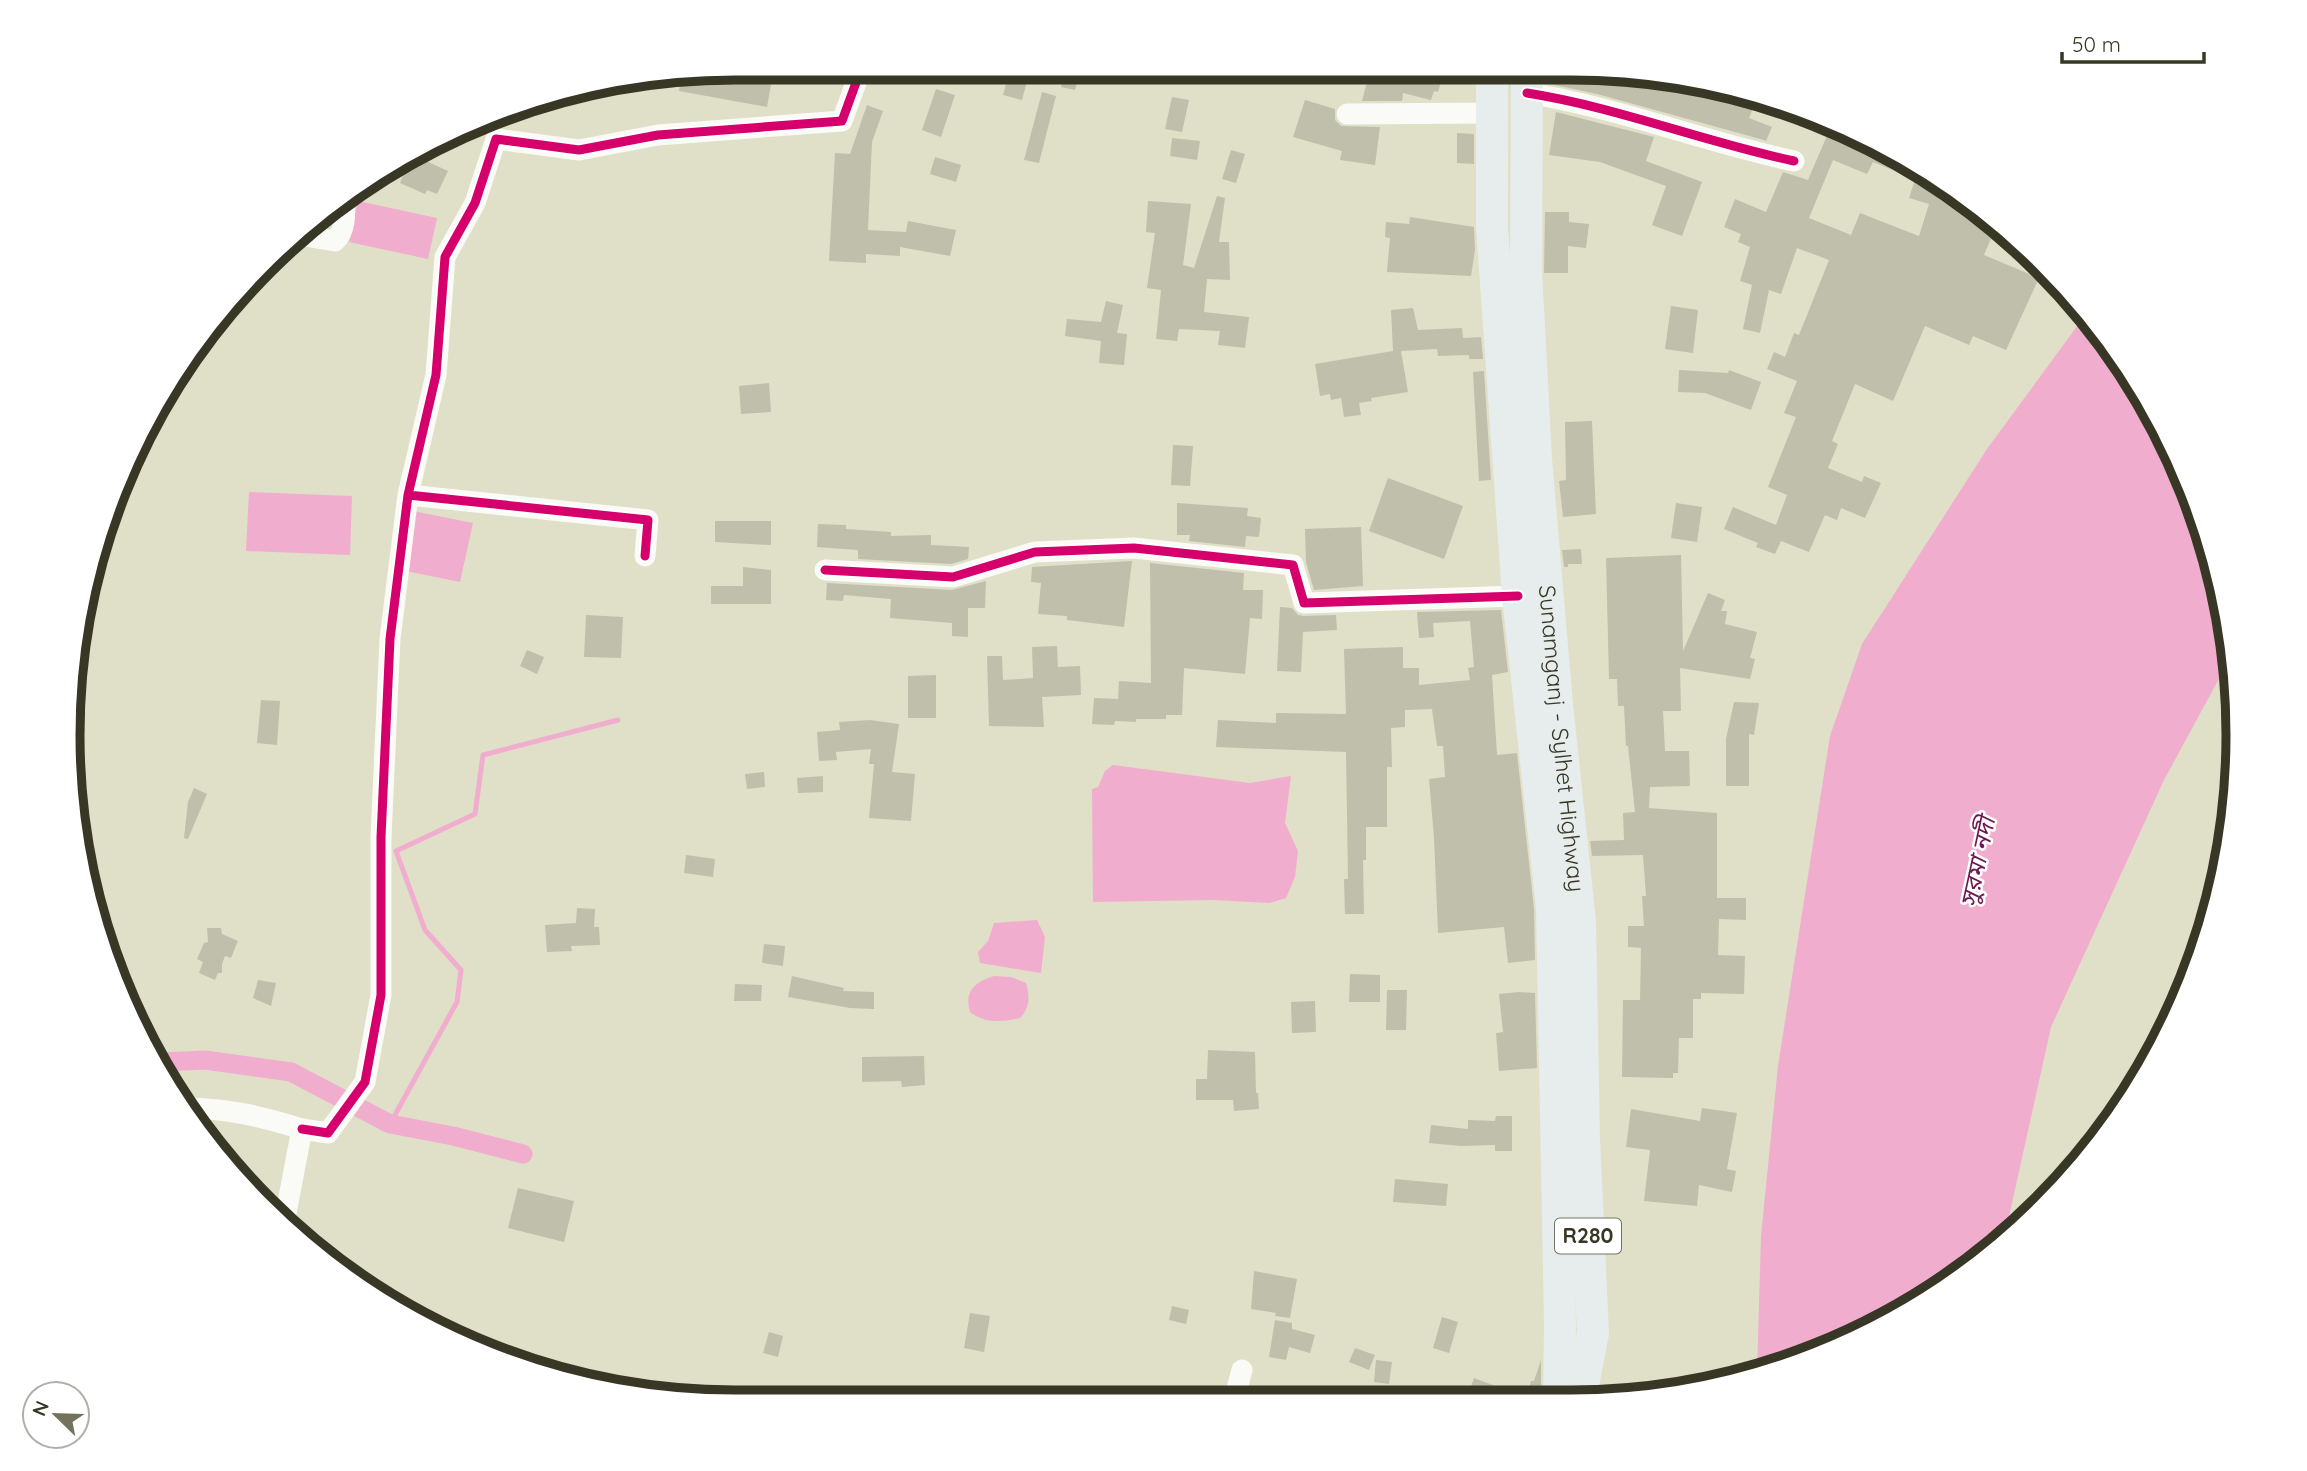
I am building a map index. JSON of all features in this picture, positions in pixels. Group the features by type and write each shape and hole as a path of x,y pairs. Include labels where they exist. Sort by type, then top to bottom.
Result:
{"main road":[{"name":"Sunamganj - Sylhet Highway","path":"1492,80 1492,227 1518,596 1552,908 1559,1390"},
{"name":"Sunamganj - Sylhet Highway","path":"1527,83 1526,271 1536,459 1557,704 1580,922 1584,1139 1593,1333 1582,1390"}],"street":[{"path":"197,1108 216,1108 328,1133 365,1082 381,995 382,836 390,639 408,495 436,376 444,257 475,203 496,139 579,150 658,135 842,121 857,80"},
{"path":"1527,83 1569,100 1740,149 1794,161"},
{"path":"1347,114 1492,113"},
{"path":"311,237 335,241 343,224 343,212"},
{"path":"408,495 648,520 645,556"},
{"path":"825,570 953,577 1035,552 1134,548 1293,565 1304,603 1518,596"},
{"path":"286,1212 302,1129"},
{"path":"1237,1390 1242,1370"}],"water":[{"path":"358,201 437,218 428,259 349,242"},
{"name":"সুরমা নদী","path":"2079,323 2139,408 2177,485 2204,566 2214,608 2223,671 2164,780 2051,1027 2007,1224 1970,1255 1899,1303 1822,1341 1757,1363 1761,1236 1778,1066 1830,736 1862,644 1987,449"},
{"path":"249,492 352,496 350,555 246,551"},
{"path":"413,511 473,523 460,582 401,570"},
{"path":"1113,765 1250,783 1291,776 1285,823 1298,851 1295,877 1286,898 1270,903 1212,900 1093,902 1092,789 1098,787 1105,771"},
{"path":"1037,920 1045,937 1041,973 980,963 978,952 988,941 994,923"},
{"path":"994,976 1011,977 1026,983 1028,1002 1020,1018 994,1021 982,1019 970,1012 969,998 973,988 981,981"}],"building":[{"path":"772,80 767,107 679,91 680,83"},
{"path":"1007,80 1027,80 1022,100 1003,95"},
{"path":"1063,80 1078,80 1075,90 1061,87"},
{"path":"1367,80 1442,80 1438,92 1434,91 1431,100 1403,93 1402,101 1362,101"},
{"path":"1547,80 1614,82 1699,93 1754,107 1749,118 1772,127 1766,141 1597,94 1546,83"},
{"path":"936,89 955,95 941,137 922,130"},
{"path":"1042,92 1056,96 1039,163 1024,160"},
{"path":"1172,97 1189,100 1182,132 1165,129"},
{"path":"1305,100 1335,109 1335,120 1341,126 1380,127 1375,165 1340,160 1342,151 1293,137"},
{"path":"867,105 883,111 872,142 868,230 906,232 908,221 956,230 950,256 900,247 900,256 866,254 866,263 829,261 835,153 850,154"},
{"path":"1556,112 1654,137 1646,161 1702,182 1682,236 1652,225 1666,186 1600,162 1549,155"},
{"path":"1457,133 1474,134 1474,164 1457,163"},
{"path":"1828,133 1908,174 1907,176 1873,162 1867,174 1833,160 1809,218 1851,235 1860,213 1919,236 1929,204 1909,198 1915,179 1993,234 1984,255 2039,278 2006,350 1973,336 1969,345 1925,326 1893,401 1855,384 1832,441 1838,444 1828,468 1862,482 1864,476 1881,483 1865,518 1841,508 1837,520 1825,515 1809,552 1781,541 1775,554 1756,547 1758,543 1724,529 1733,507 1776,525 1787,495 1768,487 1796,417 1784,413 1797,381 1767,369 1774,352 1785,357 1794,333 1799,335 1829,260 1797,248 1781,294 1769,290 1760,333 1743,329 1752,285 1740,281 1750,247 1738,242 1741,234 1724,227 1735,199 1766,212 1783,172 1808,180"},
{"path":"1172,138 1200,141 1197,160 1170,156"},
{"path":"1231,150 1245,154 1236,183 1222,179"},
{"path":"935,157 961,165 956,182 930,174"},
{"path":"423,160 448,171 437,194 427,190 425,194 400,183 406,170"},
{"path":"1217,196 1225,198 1219,242 1229,242 1230,280 1207,279 1204,312 1249,317 1245,348 1218,345 1220,331 1179,329 1177,341 1156,339 1161,290 1147,288 1155,233 1146,232 1148,201 1191,204 1183,265 1194,268"},
{"path":"1545,212 1569,212 1569,222 1589,224 1586,248 1568,246 1568,273 1544,273"},
{"path":"1410,217 1474,227 1475,250 1471,276 1387,272 1390,238 1385,237 1386,222 1409,224"},
{"path":"1106,301 1123,305 1117,333 1127,334 1124,365 1099,363 1101,341 1065,336 1067,319 1101,322"},
{"path":"1671,306 1698,310 1693,353 1665,349"},
{"path":"1413,308 1418,330 1462,328 1463,338 1481,337 1483,359 1469,359 1469,355 1438,356 1437,349 1401,351 1408,392 1371,398 1372,401 1359,403 1361,415 1344,417 1341,398 1331,400 1330,394 1320,396 1315,364 1393,351 1391,310"},
{"path":"1679,370 1728,373 1729,370 1761,382 1751,410 1705,393 1678,392"},
{"path":"1484,371 1491,480 1479,481 1473,372"},
{"path":"769,383 771,412 741,414 739,386"},
{"path":"1592,421 1596,514 1563,517 1559,481 1566,480 1565,422"},
{"path":"1173,445 1193,446 1190,486 1171,485"},
{"path":"1388,478 1463,506 1444,559 1369,531"},
{"path":"1177,503 1248,508 1247,516 1261,518 1259,537 1246,536 1245,547 1189,541 1190,535 1177,535"},
{"path":"1676,503 1702,507 1697,542 1671,538"},
{"path":"715,521 771,521 771,545 715,542"},
{"path":"818,524 891,532 891,536 931,535 931,545 969,547 968,559 951,564 858,559 858,550 817,547"},
{"path":"1361,527 1363,586 1314,590 1306,562 1305,529"},
{"path":"1581,549 1582,564 1568,564 1568,567 1564,567 1562,550"},
{"path":"1681,555 1683,651 1708,593 1725,600 1721,611 1727,611 1725,624 1757,632 1750,658 1755,659 1750,679 1680,668 1681,711 1663,711 1665,751 1689,751 1690,786 1650,787 1649,808 1717,813 1717,898 1746,898 1746,920 1719,919 1718,955 1745,956 1744,994 1701,993 1701,999 1693,999 1693,1038 1679,1038 1678,1073 1673,1073 1673,1078 1622,1077 1623,1000 1640,1000 1641,948 1628,947 1628,926 1644,926 1642,896 1646,896 1643,855 1592,856 1590,841 1624,840 1623,813 1635,812 1626,746 1624,706 1618,706 1617,679 1609,679 1606,558"},
{"path":"1132,561 1124,627 1067,620 1067,616 1038,614 1041,583 1031,582 1032,567"},
{"path":"1150,563 1244,573 1243,590 1263,590 1262,619 1250,618 1245,674 1184,668 1182,715 1166,715 1166,719 1136,719 1136,722 1115,721 1114,725 1092,724 1094,698 1118,699 1119,681 1151,683"},
{"path":"743,567 771,570 771,604 711,604 711,586 743,586"},
{"path":"986,581 985,608 968,608 968,637 952,636 952,623 890,618 891,599 844,595 843,601 826,600 827,583 952,590"},
{"path":"1280,607 1292,608 1298,615 1304,616 1336,615 1337,630 1303,632 1301,672 1277,671"},
{"path":"1501,610 1508,672 1492,675 1497,755 1517,753 1534,909 1535,960 1508,963 1504,927 1438,933 1429,779 1445,777 1443,746 1437,746 1432,709 1405,710 1405,727 1391,728 1392,767 1387,767 1387,827 1366,827 1366,860 1363,860 1364,914 1345,914 1344,879 1348,879 1346,752 1216,747 1218,720 1276,723 1276,713 1346,714 1344,649 1403,647 1403,668 1419,668 1419,685 1470,680 1468,668 1474,667 1470,621 1433,623 1434,637 1419,638 1417,612"},
{"path":"586,615 623,617 621,658 584,657"},
{"path":"1057,646 1058,667 1080,666 1081,695 1042,697 1044,727 989,726 987,656 1002,656 1003,680 1033,678 1032,647"},
{"path":"527,650 544,657 537,674 520,666"},
{"path":"936,675 936,718 908,718 908,676"},
{"path":"261,700 280,701 277,745 257,743"},
{"path":"1734,702 1759,703 1754,735 1749,734 1749,786 1726,786 1726,739"},
{"path":"870,720 899,724 892,772 915,774 911,821 869,818 874,764 869,764 871,749 836,752 837,760 819,761 817,732 840,730 839,722"},
{"path":"764,772 765,787 747,789 745,774"},
{"path":"823,776 823,792 798,793 797,778"},
{"path":"194,788 207,794 188,839 184,838 188,802"},
{"path":"686,855 715,859 713,877 684,873"},
{"path":"577,908 595,909 594,927 599,927 600,945 571,946 572,951 547,952 545,925 576,923"},
{"path":"207,928 221,928 222,934 238,941 231,958 225,956 222,973 218,973 215,980 199,973 203,962 197,959 204,943 208,942"},
{"path":"764,944 785,946 783,966 762,963"},
{"path":"1350,974 1380,975 1380,1002 1349,1002"},
{"path":"792,976 844,988 843,991 874,992 874,1009 850,1008 788,997"},
{"path":"258,980 276,983 271,1006 253,998"},
{"path":"735,984 762,985 761,1001 734,1001"},
{"path":"1387,990 1407,990 1406,1030 1386,1030"},
{"path":"1535,993 1537,1068 1499,1071 1496,1033 1503,1032 1499,994"},
{"path":"1315,1001 1316,1032 1292,1033 1291,1002"},
{"path":"1208,1050 1255,1052 1259,1109 1234,1111 1233,1100 1196,1100 1196,1079 1207,1079"},
{"path":"924,1056 925,1085 902,1087 901,1081 862,1082 862,1057"},
{"path":"1702,1108 1737,1113 1727,1169 1736,1171 1732,1192 1699,1185 1697,1206 1644,1201 1650,1150 1626,1147 1631,1109 1700,1121"},
{"path":"1496,1116 1512,1116 1512,1151 1495,1151 1495,1145 1429,1143 1431,1125 1468,1129 1468,1120 1495,1121"},
{"path":"1395,1179 1448,1184 1446,1206 1393,1202"},
{"path":"518,1188 574,1201 564,1242 508,1228"},
{"path":"1254,1271 1297,1279 1290,1318 1251,1309"},
{"path":"1172,1306 1189,1310 1186,1324 1169,1320"},
{"path":"970,1313 990,1316 984,1352 964,1348"},
{"path":"1442,1317 1458,1322 1449,1353 1433,1348"},
{"path":"1275,1320 1292,1323 1292,1329 1315,1335 1310,1353 1289,1347 1286,1360 1269,1357"},
{"path":"769,1332 783,1336 778,1357 763,1353"},
{"path":"1355,1348 1375,1355 1369,1370 1349,1362"},
{"path":"1376,1360 1392,1362 1389,1384 1374,1382"},
{"path":"1541,1360 1541,1390 1529,1390 1531,1381 1534,1381"},
{"path":"1474,1378 1506,1390 1470,1390"}],"waterway":[{"path":"390,1124 457,1002 461,970 425,930 396,851 475,814 483,755 618,720"},
{"path":"167,1062 205,1060 291,1072 390,1124 453,1136 523,1154"}],"cycle path":[{"path":"408,495 436,375 445,257 475,203 496,139 579,150 658,135 842,121 857,80"},
{"path":"1527,93 1594,107 1794,161"},
{"path":"302,1129 328,1133 365,1082 381,995 381,837 390,639 408,495 648,520 645,556"},
{"path":"825,570 953,577 1035,552 1134,548 1293,565 1304,603 1518,596"}]}
